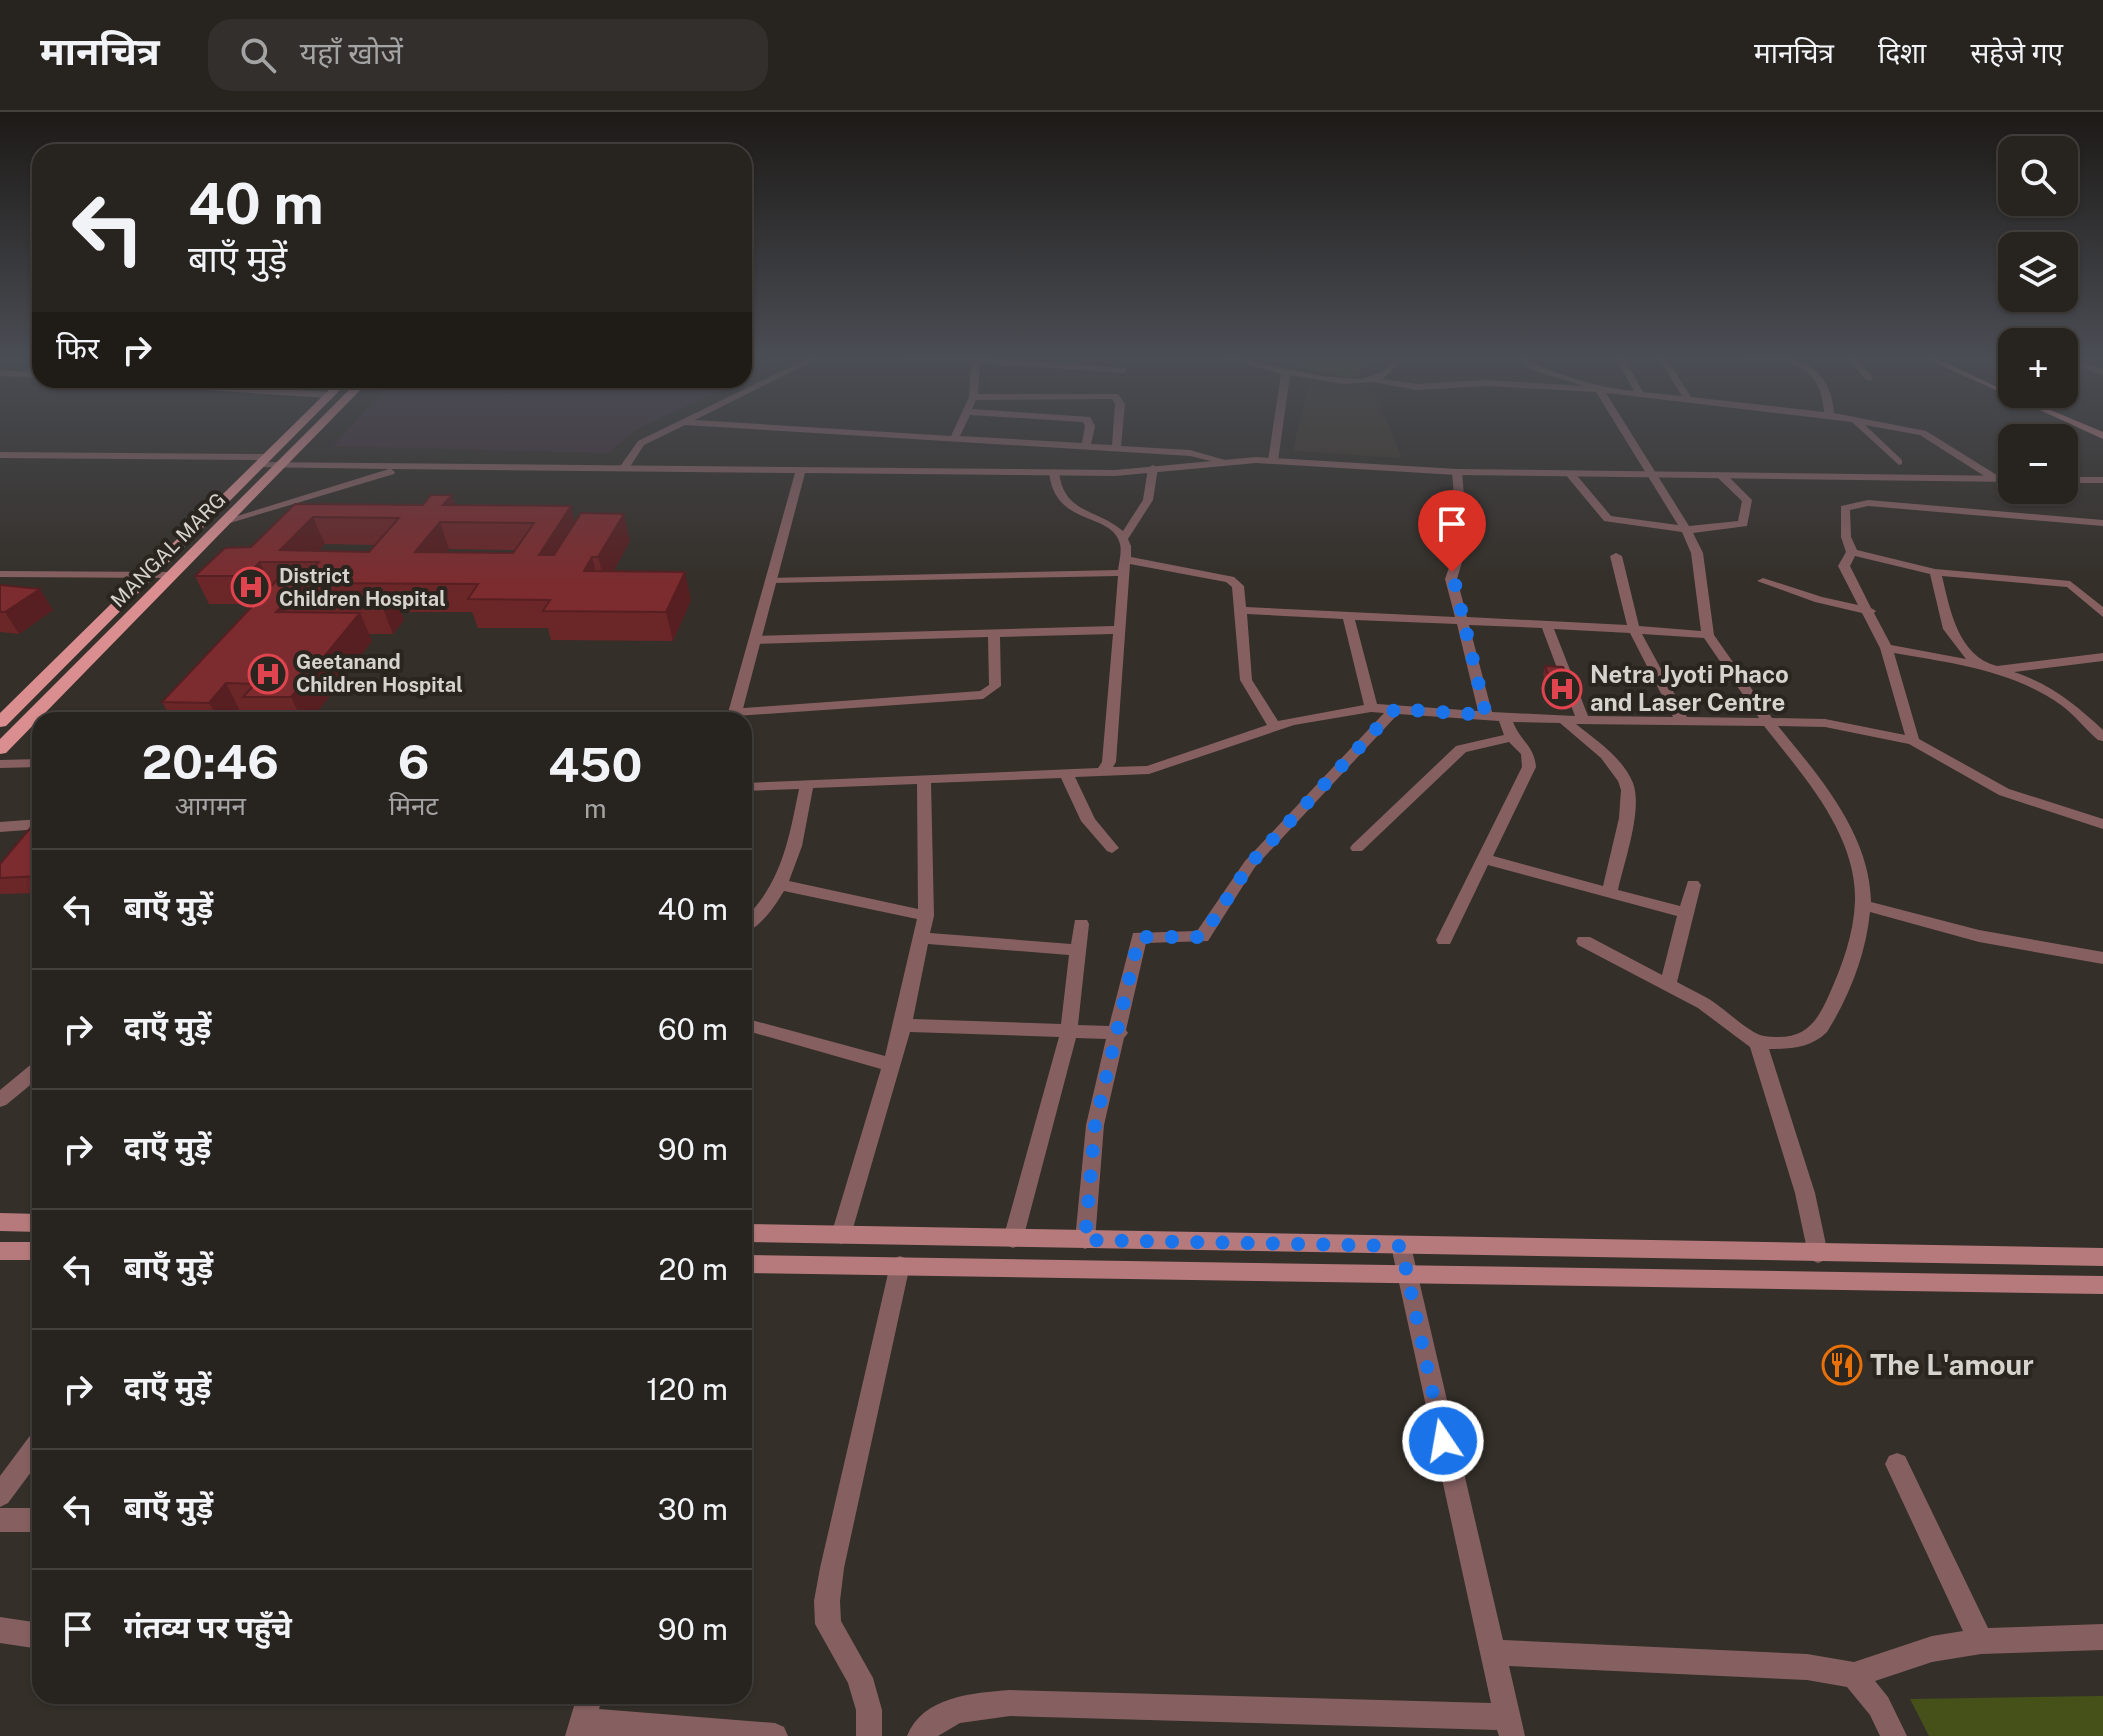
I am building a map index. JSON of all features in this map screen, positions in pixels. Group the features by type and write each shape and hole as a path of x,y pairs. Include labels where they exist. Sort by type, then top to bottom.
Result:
{"main road":[{"name":"MANGAL MARG","path":"0,722 292,432"},
{"name":"MANGAL MARG","path":"36,712 315,432"},
{"name":"MANGAL MARG","path":"0,749 32,716"},
{"path":"0,1222 32,1223"},
{"path":"752,1233 2103,1257"},
{"path":"0,1251 32,1251"},
{"path":"752,1264 2103,1285"}],"street":[{"path":"626,465 641,443 663,432"},
{"path":"839,432 1190,453 1227,462"},
{"path":"954,439 958,432"},
{"path":"1025,443 1027,432"},
{"path":"1086,447 1089,432"},
{"path":"1116,449 1118,432"},
{"path":"1273,461 1277,432"},
{"path":"1625,432 1687,529 1697,553 1708,635 1768,722 1804,767 1840,826 1861,874 1863,905 1852,962 1821,1030 1811,1039 1796,1043 1758,1043"},
{"path":"1867,432 1899,462"},
{"path":"1916,432 1923,433 1996,479"},
{"path":"0,455 262,461"},
{"path":"98,463 108,456"},
{"path":"287,461 415,465 626,465"},
{"path":"0,462 287,461 1026,468 1054,472 1273,461 1457,472 1996,479"},
{"path":"226,521 331,487 415,465"},
{"path":"786,467 801,471 1112,465 1156,469"},
{"path":"1103,772 1109,762 1125,537 1148,500 1156,469"},
{"path":"735,712 801,471"},
{"path":"1054,472 1057,489 1066,503 1125,537"},
{"path":"1457,472 1463,542 1451,579 1486,715"},
{"path":"1570,474 1608,519 1687,529 1743,524 1747,500 1722,476"},
{"path":"2078,480 2103,480"},
{"path":"1852,552 1846,537 1843,513 1845,508 1857,503 2103,523"},
{"path":"1852,552 1935,572 2070,584 2103,613"},
{"path":"1852,552 1844,566 1870,611 1886,648 1913,741"},
{"path":"1616,556 1634,629 1682,721"},
{"path":"772,580 1125,567 1230,579 1238,586 1246,680 1274,725"},
{"path":"1935,572 1949,629 1977,665"},
{"path":"0,574 170,575"},
{"path":"1763,581 1819,600 1870,611"},
{"path":"1241,610 1349,618 1462,619 1708,635"},
{"path":"1349,618 1371,708"},
{"path":"1547,625 1583,719"},
{"path":"755,640 1118,630"},
{"path":"752,714 983,695 995,686 994,634"},
{"path":"1886,648 1977,665 2039,685 2103,737"},
{"path":"1995,670 2103,657"},
{"path":"752,787 1149,770 1274,725 1371,708 1563,719 1825,723 1913,741 2004,792 2103,824"},
{"path":"1085,1240 1095,1125 1119,1033 1139,937 1202,937 1250,864 1395,709"},
{"path":"1444,940 1529,767 1528,753 1512,737 1504,717"},
{"path":"1563,719 1613,765 1627,784 1627,804 1610,891"},
{"path":"1357,848 1461,749 1512,737"},
{"path":"0,764 32,763"},
{"path":"1067,775 1088,821 1112,848"},
{"path":"841,1235 903,1025 922,938 926,916 924,781"},
{"path":"752,921 763,912 782,885 807,785"},
{"path":"0,827 32,825"},
{"path":"1484,859 1685,913"},
{"path":"782,885 926,916"},
{"path":"1668,983 1693,885"},
{"path":"1863,905 1979,936 2103,958"},
{"path":"1013,1239 1069,1031 1081,924"},
{"path":"922,938 1078,950"},
{"path":"1584,941 1668,983 1729,1019 1758,1043 1805,1193 1818,1254"},
{"path":"903,1025 1119,1033"},
{"path":"752,1026 892,1065"},
{"path":"0,1100 32,1074"},
{"path":"920,1736 931,1721 963,1707 1010,1703 1510,1727 1401,1246"},
{"path":"869,1736 869,1710 860,1678 828,1624 827,1601 900,1265"},
{"path":"0,1495 32,1452"},
{"path":"1897,1464 1981,1641"},
{"path":"0,1520 32,1520"},
{"path":"0,1630 32,1635"},
{"path":"1493,1652 1807,1667 1854,1675 1932,1649 1981,1641 2103,1637"},
{"path":"1854,1675 1879,1706 1894,1736"},
{"path":"583,1718 775,1736"}],"shaded area":[{"path":"346,432 634,432 608,453 333,446"},
{"path":"1297,432 1391,432 1402,458 1293,451"}],"green space":[{"path":"2103,1696 2103,1736 1929,1736 1910,1699"}],"building":[{"path":"431,495 452,495 443,505 571,506 539,555 554,555 581,513 624,514 598,557 592,557 584,571 685,572 666,612 543,611 550,600 468,599 478,584 304,583 297,591 393,592 382,606 283,605 276,612 360,613 291,697 243,697 255,684 226,683 209,703 162,702 277,580 298,580 304,574 287,573 291,569 312,569 319,562 260,562 246,576 195,576 225,548 251,547 295,504 423,505","holes":["313,517 399,518 369,552 280,550","440,522 534,523 513,553 415,552"]},
{"path":"0,585 40,589 5,612 0,612"},
{"path":"1545,666 1563,667 1574,693 1555,695"},
{"path":"32,826 32,876 0,878 0,864"}],"place":[{"name":"District Children Hospital","path":"251,587"},
{"name":"Geetanand Children Hospital","path":"268,674"},
{"name":"Netra Jyoti Phaco and Laser Centre","path":"1562,689"},
{"name":"The L'amour","path":"1842,1365"}],"route":[{"path":"1443,1441 1401,1246 1085,1240 1095,1125 1119,1033 1139,937 1202,937 1250,864 1395,709 1486,715 1451,579 1452,572"}]}
